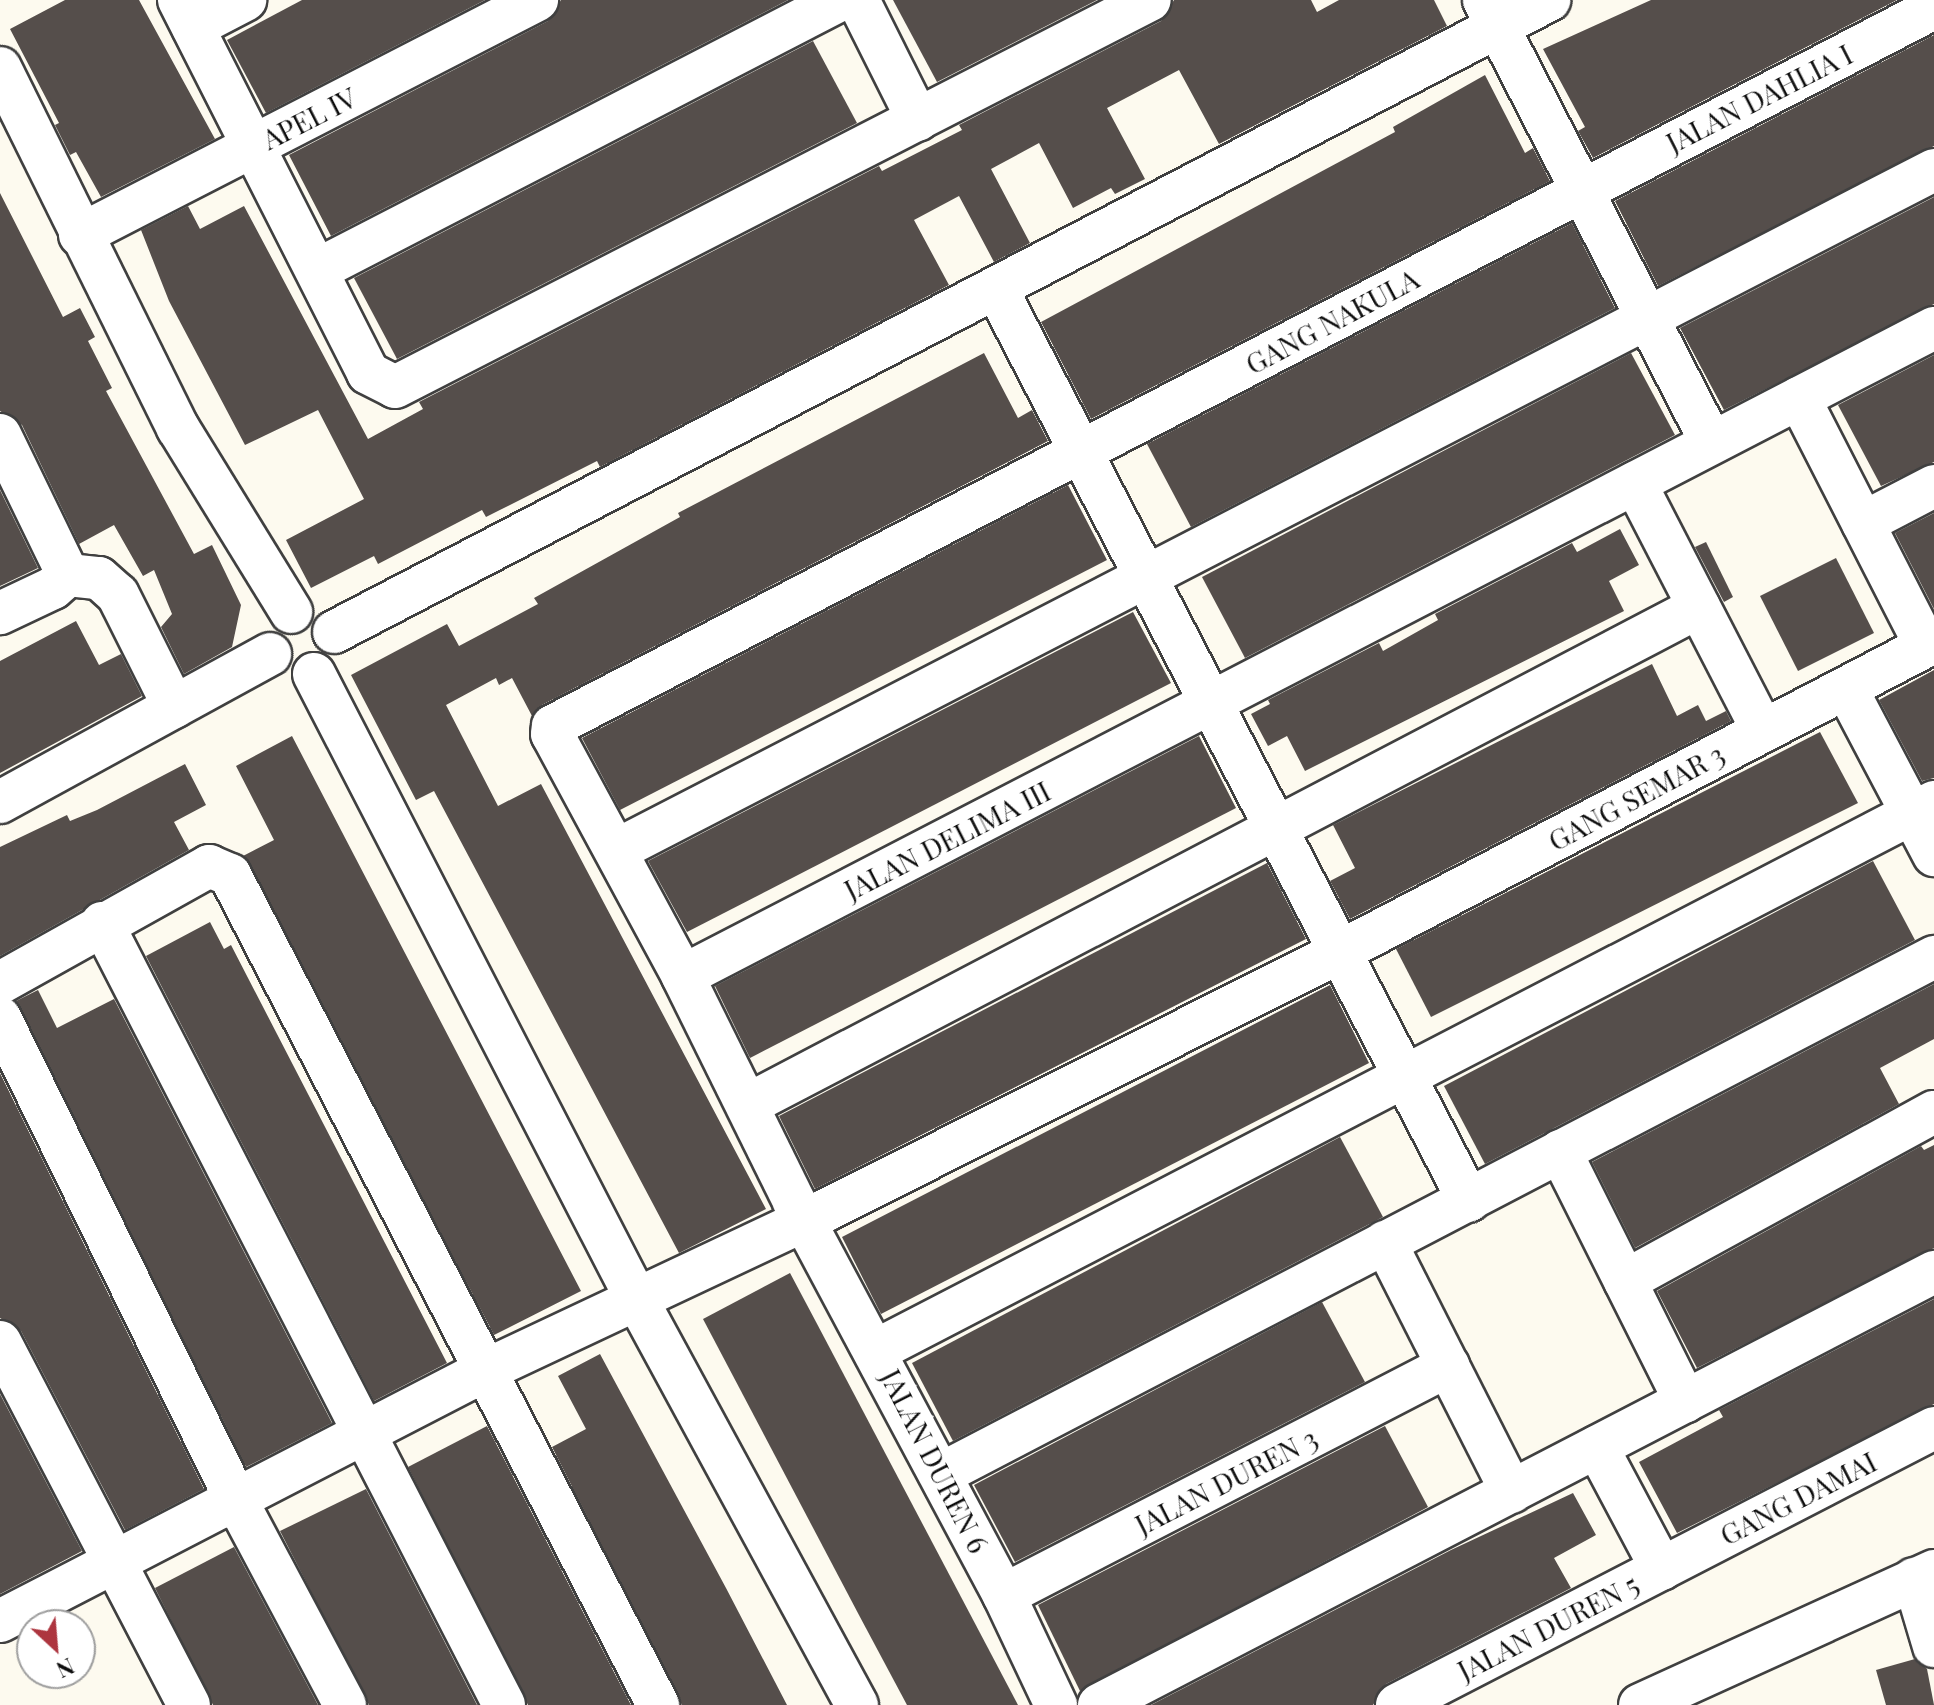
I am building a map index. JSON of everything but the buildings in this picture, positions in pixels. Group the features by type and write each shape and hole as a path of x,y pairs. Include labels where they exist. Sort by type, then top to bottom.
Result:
{"street":[{"path":"245,0 186,14 319,269 368,373 395,387 1150,0"},
{"name":"APEL IV","path":"80,235 537,0"},
{"path":"319,269 840,0"},
{"path":"858,0 918,120"},
{"path":"334,632 996,288 1491,14 1549,0"},
{"name":"JALAN DAHLIA I","path":"1583,189 1934,8"},
{"path":"1491,14 1711,441"},
{"path":"0,68 178,428 291,612"},
{"path":"617,850 1934,170"},
{"name":"GANG NAKULA","path":"617,850 552,734 561,718 1080,453 1583,189"},
{"path":"996,288 1469,1201"},
{"name":"JALAN DELIMA III","path":"683,976 1934,328"},
{"path":"1799,398 1930,644"},
{"path":"0,435 68,575"},
{"path":"1635,483 1763,731"},
{"path":"1863,523 1934,486"},
{"path":"0,613 68,575 99,578 118,595 174,707"},
{"path":"749,1104 1699,607"},
{"path":"291,612 316,613 334,632 333,658 314,674 288,673 270,654 272,629 291,612"},
{"name":"GANG SEMAR 3","path":"0,1621 484,1371 806,1220 1339,952 1930,644"},
{"path":"0,802 270,654"},
{"path":"314,674 636,1298 857,1705"},
{"path":"1846,688 1923,808 1934,855"},
{"path":"877,1350 1923,808"},
{"name":"JALAN DUREN 6","path":"617,850 806,1220 1004,1595 1056,1705"},
{"path":"0,983 102,923 209,866 230,875 658,1705"},
{"path":"102,923 361,1433 504,1705"},
{"path":"941,1474 1934,957"},
{"path":"0,1018 235,1498 345,1705"},
{"path":"1625,1281 1934,1112"},
{"path":"1560,1151 1685,1401"},
{"path":"1385,1242 1512,1492"},
{"path":"1099,1705 1934,1272"},
{"path":"0,1342 189,1705"},
{"name":"JALAN DUREN 3","path":"1004,1595 1448,1366"},
{"name":"GANG DAMAI","path":"1662,1569 1934,1428"},
{"name":"JALAN DUREN 5","path":"1397,1705 1662,1569 1597,1447"},
{"path":"1647,1704 1924,1575 1934,1646"}]}
